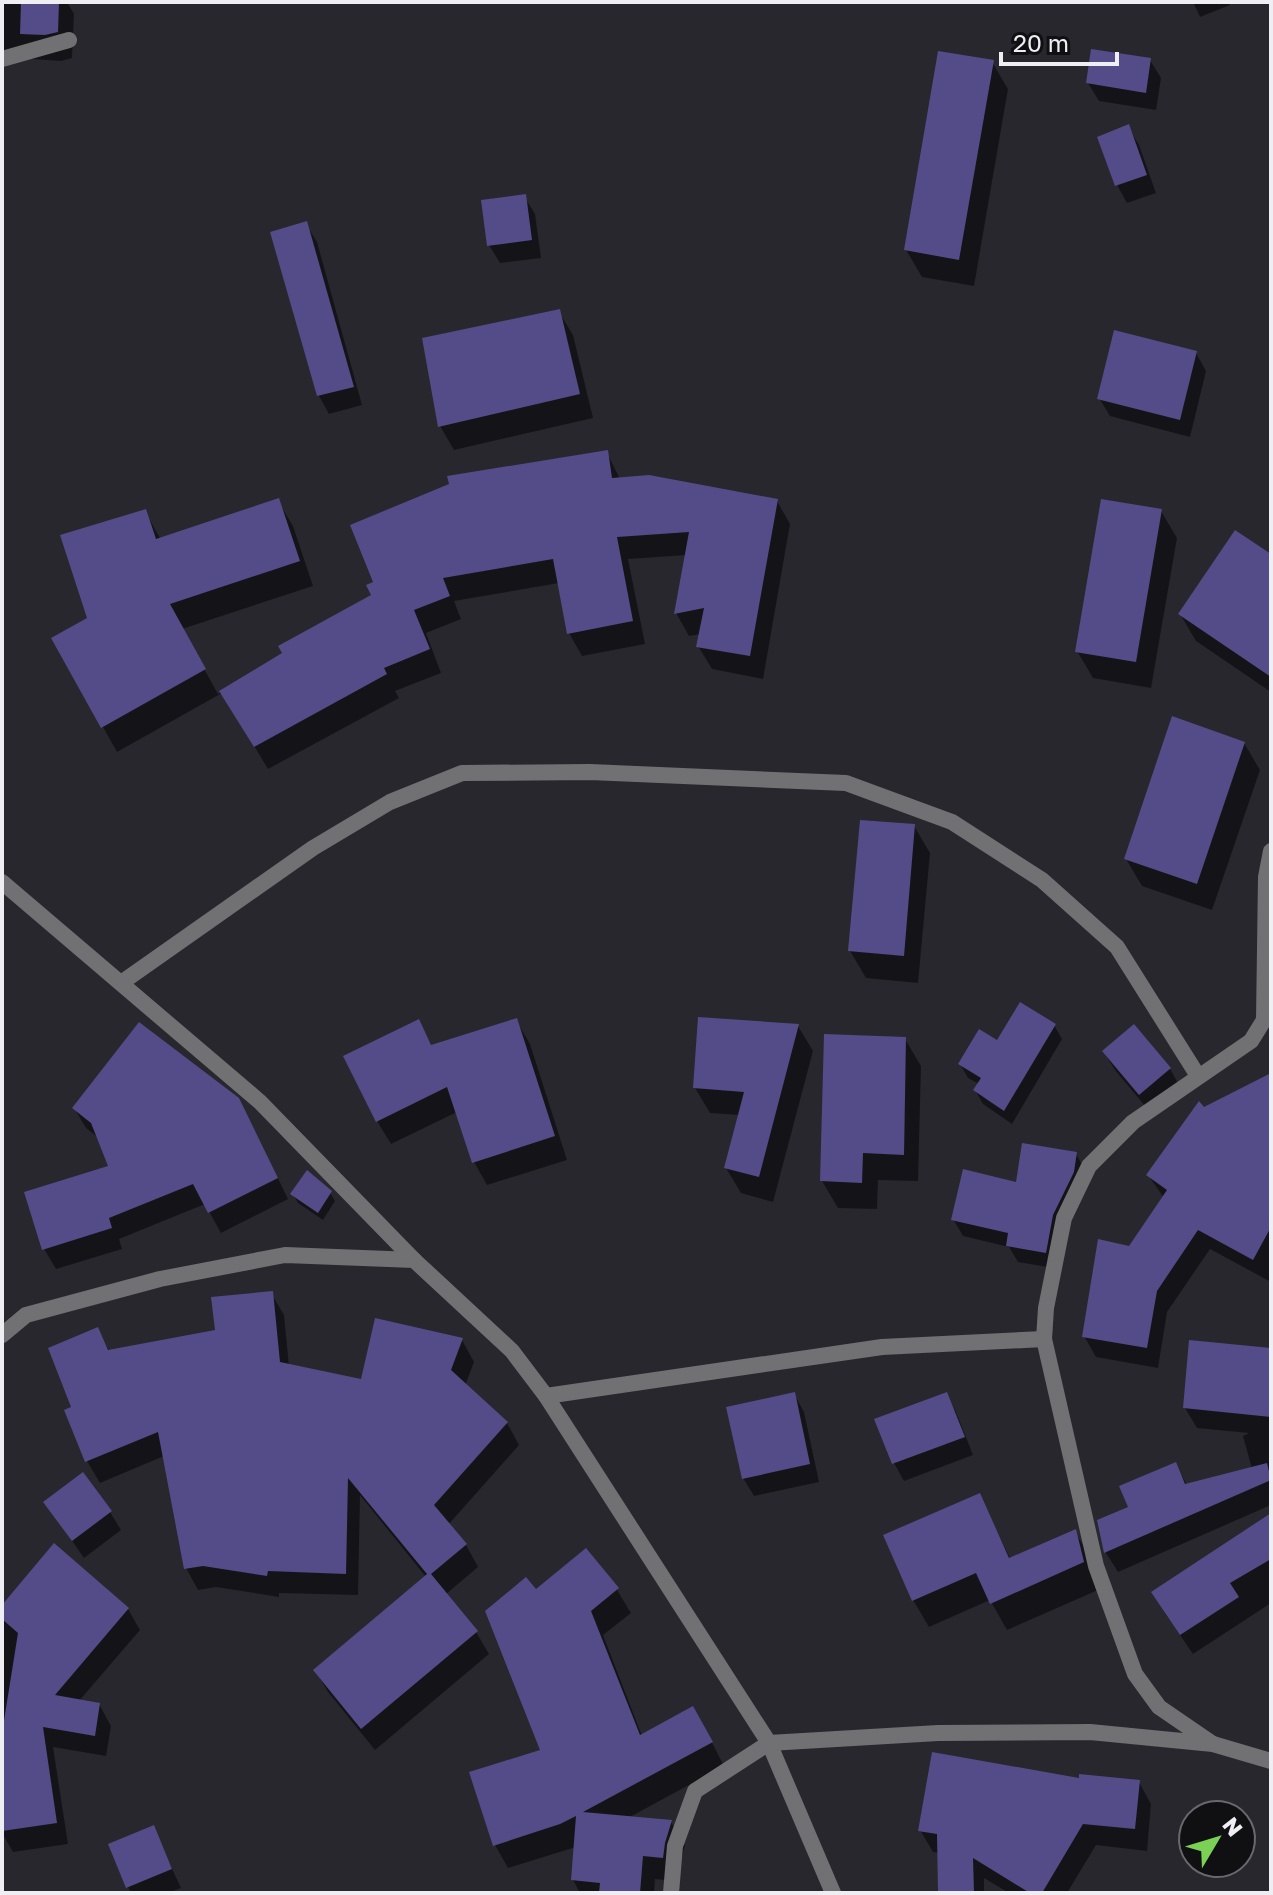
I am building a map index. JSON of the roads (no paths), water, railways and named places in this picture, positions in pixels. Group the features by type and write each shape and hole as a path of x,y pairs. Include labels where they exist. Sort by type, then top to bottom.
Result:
{"street":[{"path":"2,59 69,40"},
{"path":"121,983 313,848 390,802 462,773 605,772 846,783 952,822 1042,880 1117,947 1198,1076"},
{"path":"1213,1744 1159,1707 1135,1674 1096,1566 1044,1339 1046,1308 1064,1218 1089,1166 1133,1122 1251,1041 1264,1020 1268,941 1266,877 1271,851"},
{"path":"2,882 260,1102 414,1260 512,1351 546,1396 769,1743 833,1893"},
{"path":"2,1335 26,1315 160,1279 285,1255 414,1260"},
{"path":"546,1396 882,1347 1044,1339"},
{"path":"671,1893 675,1846 695,1791 769,1743 938,1733 1090,1732 1213,1744 1271,1761"}]}
